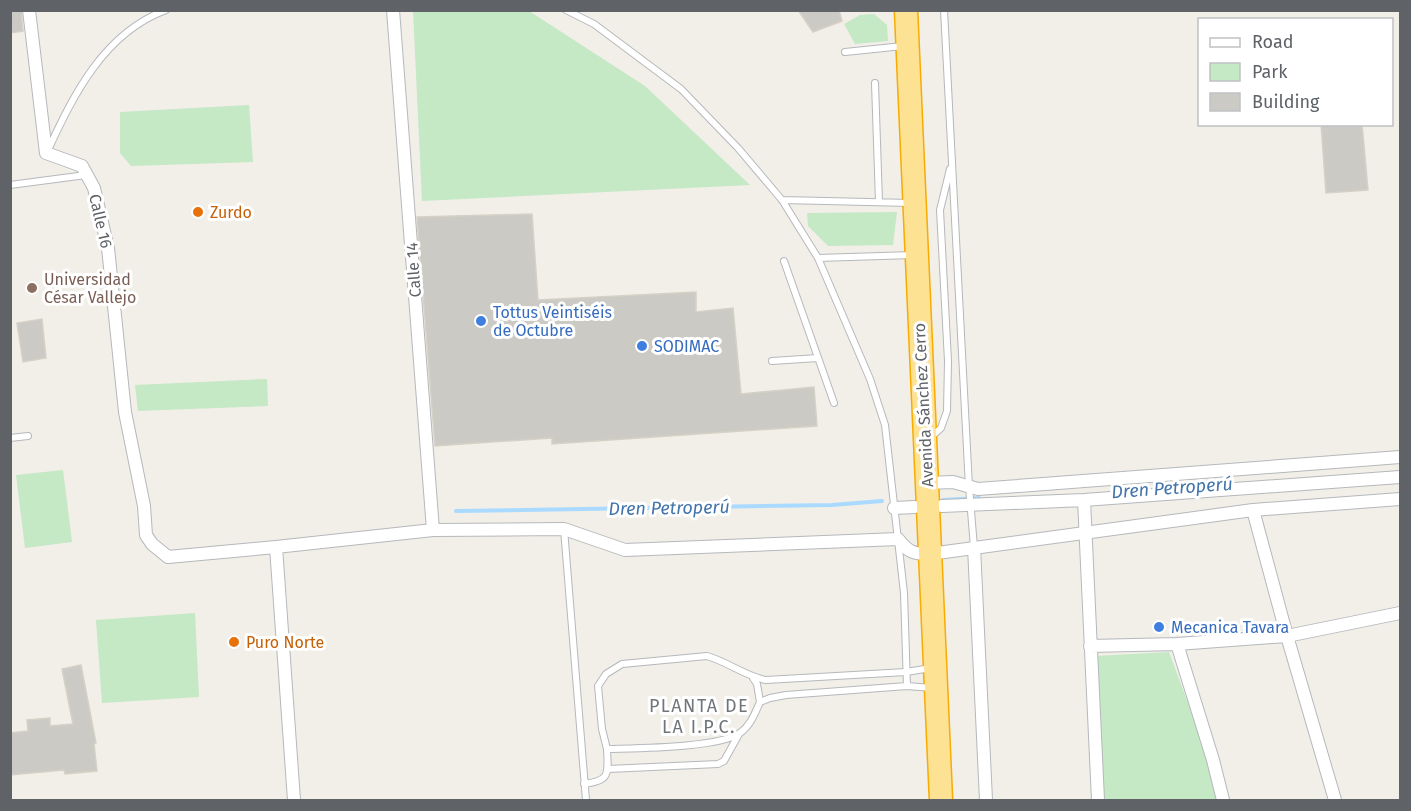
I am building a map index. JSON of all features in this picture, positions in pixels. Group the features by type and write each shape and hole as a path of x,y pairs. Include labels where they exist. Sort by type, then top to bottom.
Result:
{"highway":[{"name":"Avenida Sánchez Cerro","path":"906,10 941,801"}],"street":[{"path":"29,10 46,153"},
{"name":"Calle 14","path":"393,10 433,530"},
{"name":"Calle 16","path":"46,153 82,166 94,188 108,248 125,412 144,506 146,535 152,544 168,556 276,547"},
{"path":"927,483 953,482 978,489 1401,457"},
{"path":"942,506 1084,500 1401,477"},
{"path":"294,801 276,547 433,530 564,529 625,550 898,539 907,551 915,554 930,554 1253,510 1401,499"},
{"path":"1084,500 1098,801"},
{"path":"894,508 915,507"},
{"path":"1253,510 1335,801"},
{"path":"974,547 986,801"},
{"path":"1090,646 1177,644 1287,636 1401,613"},
{"path":"1177,644 1214,760 1223,801"}],"lane":[{"path":"46,153 79,87 112,46 130,29 153,13 166,10"},
{"path":"566,10 594,24 681,89 738,148 782,200 818,258 879,403 885,425 904,593 907,686"},
{"path":"944,10 974,547"},
{"path":"845,52 907,46"},
{"path":"875,83 879,202"},
{"path":"925,440 941,428 947,411 948,361 940,210 952,161"},
{"path":"10,185 87,175"},
{"path":"782,200 914,203"},
{"path":"818,258 917,255"},
{"path":"784,261 834,403"},
{"path":"772,361 818,358"},
{"path":"10,438 28,436"},
{"path":"564,529 586,801"},
{"path":"584,784 604,779 608,769 598,686 606,674 622,664 707,657 719,660 753,678 786,679 906,672 935,678"},
{"path":"608,769 718,764 724,761 739,734 750,724 760,702 757,684 753,678"},
{"path":"760,702 786,695 907,686 935,678"},
{"path":"607,749 720,742 739,734"}],"green space":[{"path":"413,11 529,11 645,86 750,185 422,201"},
{"path":"874,14 887,25 888,41 855,44 844,24 860,15"},
{"path":"249,105 253,162 131,166 120,153 120,112"},
{"path":"897,212 893,245 828,246 808,226 807,213"},
{"path":"267,379 268,406 138,411 135,385"},
{"path":"63,470 72,542 25,548 16,475"},
{"path":"195,613 199,697 102,703 96,620"},
{"path":"1169,652 1214,773 1218,800 1103,800 1095,656"}],"building":[{"path":"10,10 21,10 23,31 10,33"},
{"path":"798,10 839,10 842,21 813,32"},
{"path":"1321,126 1362,126 1368,190 1326,193"},
{"path":"532,214 538,300 696,292 696,312 733,308 741,394 814,387 817,426 552,444 552,438 435,446 417,217"},
{"path":"42,319 46,358 23,362 17,323"},
{"path":"81,665 96,743 94,744 97,771 65,774 64,770 10,775 10,733 28,731 27,720 50,718 50,726 73,724 62,669"}],"waterway":[{"name":"Dren Petroperú","path":"943,500 979,498"},
{"name":"Dren Petroperú","path":"456,511 832,505 882,501"}],"place":[{"name":"Zurdo","path":"198,212"},
{"name":"Universidad César Vallejo","path":"32,288"},
{"name":"Tottus Veintiséis de Octubre","path":"481,321"},
{"name":"SODIMAC","path":"642,346"},
{"name":"Mecanica Tavara","path":"1159,627"},
{"name":"Puro Norte","path":"234,642"}],"district":[{"name":"PLANTA DE LA I.P.C.","path":"699,716"}]}
